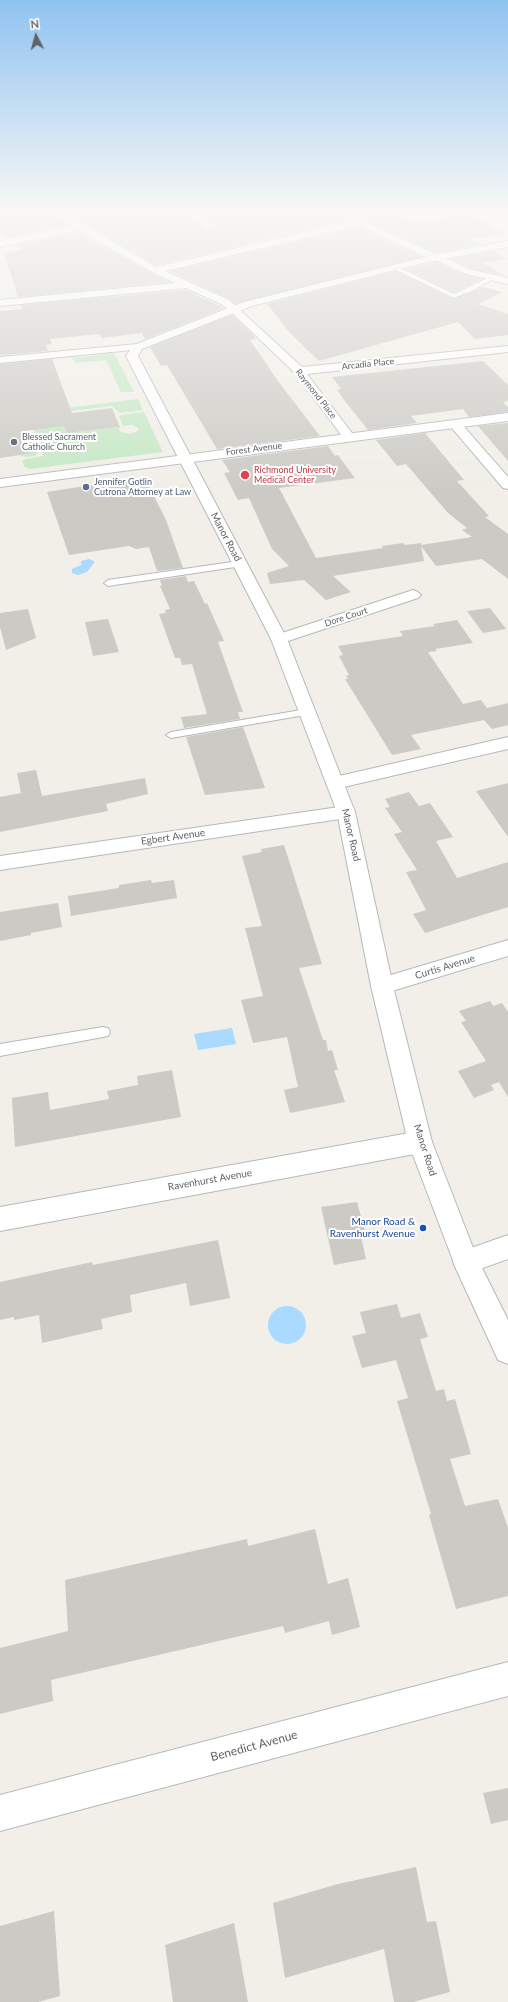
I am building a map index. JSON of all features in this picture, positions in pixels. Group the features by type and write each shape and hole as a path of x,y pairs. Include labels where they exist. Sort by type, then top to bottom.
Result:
{"street":[{"path":"0,360 138,347 240,307"},
{"name":"Raymond Place","path":"234,309 299,371 349,437"},
{"name":"Manor Road","path":"138,347 132,356 134,363 279,639 346,812 382,986 420,1142 466,1262 508,1350"},
{"name":"Arcadia Place","path":"299,371 508,349"},
{"name":"Forest Avenue","path":"0,483 508,417"},
{"path":"455,424 508,485"},
{"name":"Dore Court","path":"279,639 413,595"},
{"path":"335,783 508,743"},
{"name":"Egbert Avenue","path":"0,863 346,812"},
{"name":"Curtis Avenue","path":"382,986 508,948"},
{"name":"Ravenhurst Avenue","path":"0,1219 420,1142"},
{"path":"466,1262 508,1246"},
{"name":"Benedict Avenue","path":"0,1813 508,1679"}],"lane":[{"path":"108,583 239,564"},
{"path":"171,735 307,712"},
{"path":"0,1050 103,1032"}],"green space":[{"path":"114,353 134,392 121,392 106,360 76,363 72,358"},
{"path":"138,399 143,410 120,413 112,406 63,412 58,409"},
{"path":"144,412 163,452 30,469 25,467 22,461 43,456 39,443 55,441 54,439 39,442 33,426 63,422 67,433 120,427 119,430 121,432 130,434 138,431 138,428 132,425 123,426 119,417 121,415"},
{"path":"27,430 31,432 38,453 35,456 26,457 18,455 26,454 25,431"}],"water":[{"path":"89,559 94,561 94,563 87,572 78,575 72,573 72,569 81,565 81,561"},
{"path":"232,1028 236,1044 198,1050 194,1034"},
{"path":"283,1306 291,1306 301,1311 305,1318 305,1332 301,1339 291,1344 283,1344 273,1339 271,1336 268,1329 268,1321 273,1311 276,1309"}],"building":[{"path":"22,307 224,308 145,339 142,333 102,338 100,334 50,339 52,344 46,345 48,351 0,355 0,311 22,309"},
{"path":"270,307 488,307 508,314 508,335 475,339 458,322 319,361 291,334"},
{"path":"232,315 254,336 256,339 250,340 278,381 320,436 217,449 167,365 161,366 150,347"},
{"path":"52,359 72,413 112,408 120,427 67,433 64,426 25,431 32,453 0,458 0,364"},
{"path":"483,361 508,385 508,401 503,402 508,407 508,412 469,417 463,409 411,416 417,423 368,430 337,390 341,389 332,377"},
{"path":"508,423 508,461 478,426"},
{"path":"425,433 464,480 457,481 489,516 485,517 508,534 508,579 482,559 436,566 421,546 424,561 333,576 351,592 326,600 304,580 270,584 267,573 289,566 272,549 249,498 238,500 224,473 230,472 222,460 328,446 335,456 338,455 355,478 279,488 316,558 383,548 382,546 403,543 405,545 421,543 421,545 472,537 462,530 467,528 448,513 406,464 397,466 376,440"},
{"path":"135,478 137,483 147,482 166,520 183,568 157,571 149,547 136,549 129,546 69,555 47,492"},
{"path":"186,576 188,582 194,581 205,604 207,603 224,641 218,642 243,712 238,712 240,719 184,728 181,717 207,714 192,664 182,665 180,658 175,658 159,614 166,613 165,610 170,609 160,586 162,586 160,580"},
{"path":"490,608 506,629 483,633 467,611"},
{"path":"28,609 36,638 6,650 0,627 0,613"},
{"path":"108,619 119,652 93,656 85,622"},
{"path":"457,620 473,643 435,649 437,651 428,652 463,704 481,700 487,708 508,703 508,725 492,729 484,720 411,735 421,749 392,755 345,679 348,679 346,676 349,675 339,656 343,655 338,646 403,636 400,631 435,626 433,624"},
{"path":"243,727 265,788 205,795 186,737"},
{"path":"36,770 42,796 145,778 148,794 106,804 108,811 0,832 0,797 21,793 17,773"},
{"path":"508,783 508,837 476,791"},
{"path":"409,792 419,806 430,803 453,837 436,841 457,878 508,862 508,907 425,933 413,914 426,910 406,872 417,870 394,834 402,832 385,808 390,807 385,799"},
{"path":"284,845 322,964 299,968 323,1040 326,1040 328,1051 332,1050 338,1070 334,1070 345,1102 290,1113 284,1090 298,1087 287,1037 253,1043 241,1000 263,996 245,928 262,926 242,856 262,852 261,849"},
{"path":"151,880 152,883 174,880 177,898 71,916 68,896 119,888 119,885"},
{"path":"58,903 62,927 0,941 0,912"},
{"path":"490,1001 493,1006 502,1003 508,1012 508,1097 499,1082 491,1085 494,1090 474,1098 458,1071 486,1061 461,1022 466,1021 459,1011"},
{"path":"172,1070 181,1117 15,1147 12,1098 48,1092 50,1110 109,1099 107,1091 138,1085 137,1076"},
{"path":"357,1202 365,1231 360,1232 366,1259 334,1265 321,1207"},
{"path":"218,1240 230,1298 190,1306 186,1283 130,1295 132,1312 101,1319 103,1329 42,1343 39,1315 14,1320 14,1317 0,1320 0,1282 92,1262 93,1265"},
{"path":"397,1304 401,1318 420,1313 428,1337 420,1339 436,1391 444,1389 447,1401 455,1399 471,1454 450,1459 465,1506 498,1499 508,1528 508,1596 456,1609 429,1515 431,1514 397,1401 408,1398 396,1360 362,1368 352,1336 366,1333 360,1312"},
{"path":"315,1529 328,1584 348,1578 360,1627 332,1635 329,1621 285,1633 283,1626 51,1680 53,1701 0,1714 0,1648 68,1631 65,1580 247,1539 248,1546"},
{"path":"508,1788 508,1820 491,1824 483,1793"},
{"path":"416,1867 427,1922 436,1921 450,1992 413,2002 394,2002 384,1949 285,1978 273,1903 338,1884"},
{"path":"54,1911 60,1996 38,2002 0,2002 0,1926"},
{"path":"234,1923 248,2002 173,2002 165,1945"}],"place":[{"name":"Blessed Sacrament Catholic Church","path":"14,442"},
{"name":"Richmond University Medical Center","path":"245,475"},
{"name":"Jennifer Gotlin Cutrona Attorney at Law","path":"86,487"},
{"name":"Manor Road & Ravenhurst Avenue","path":"423,1228"}]}
